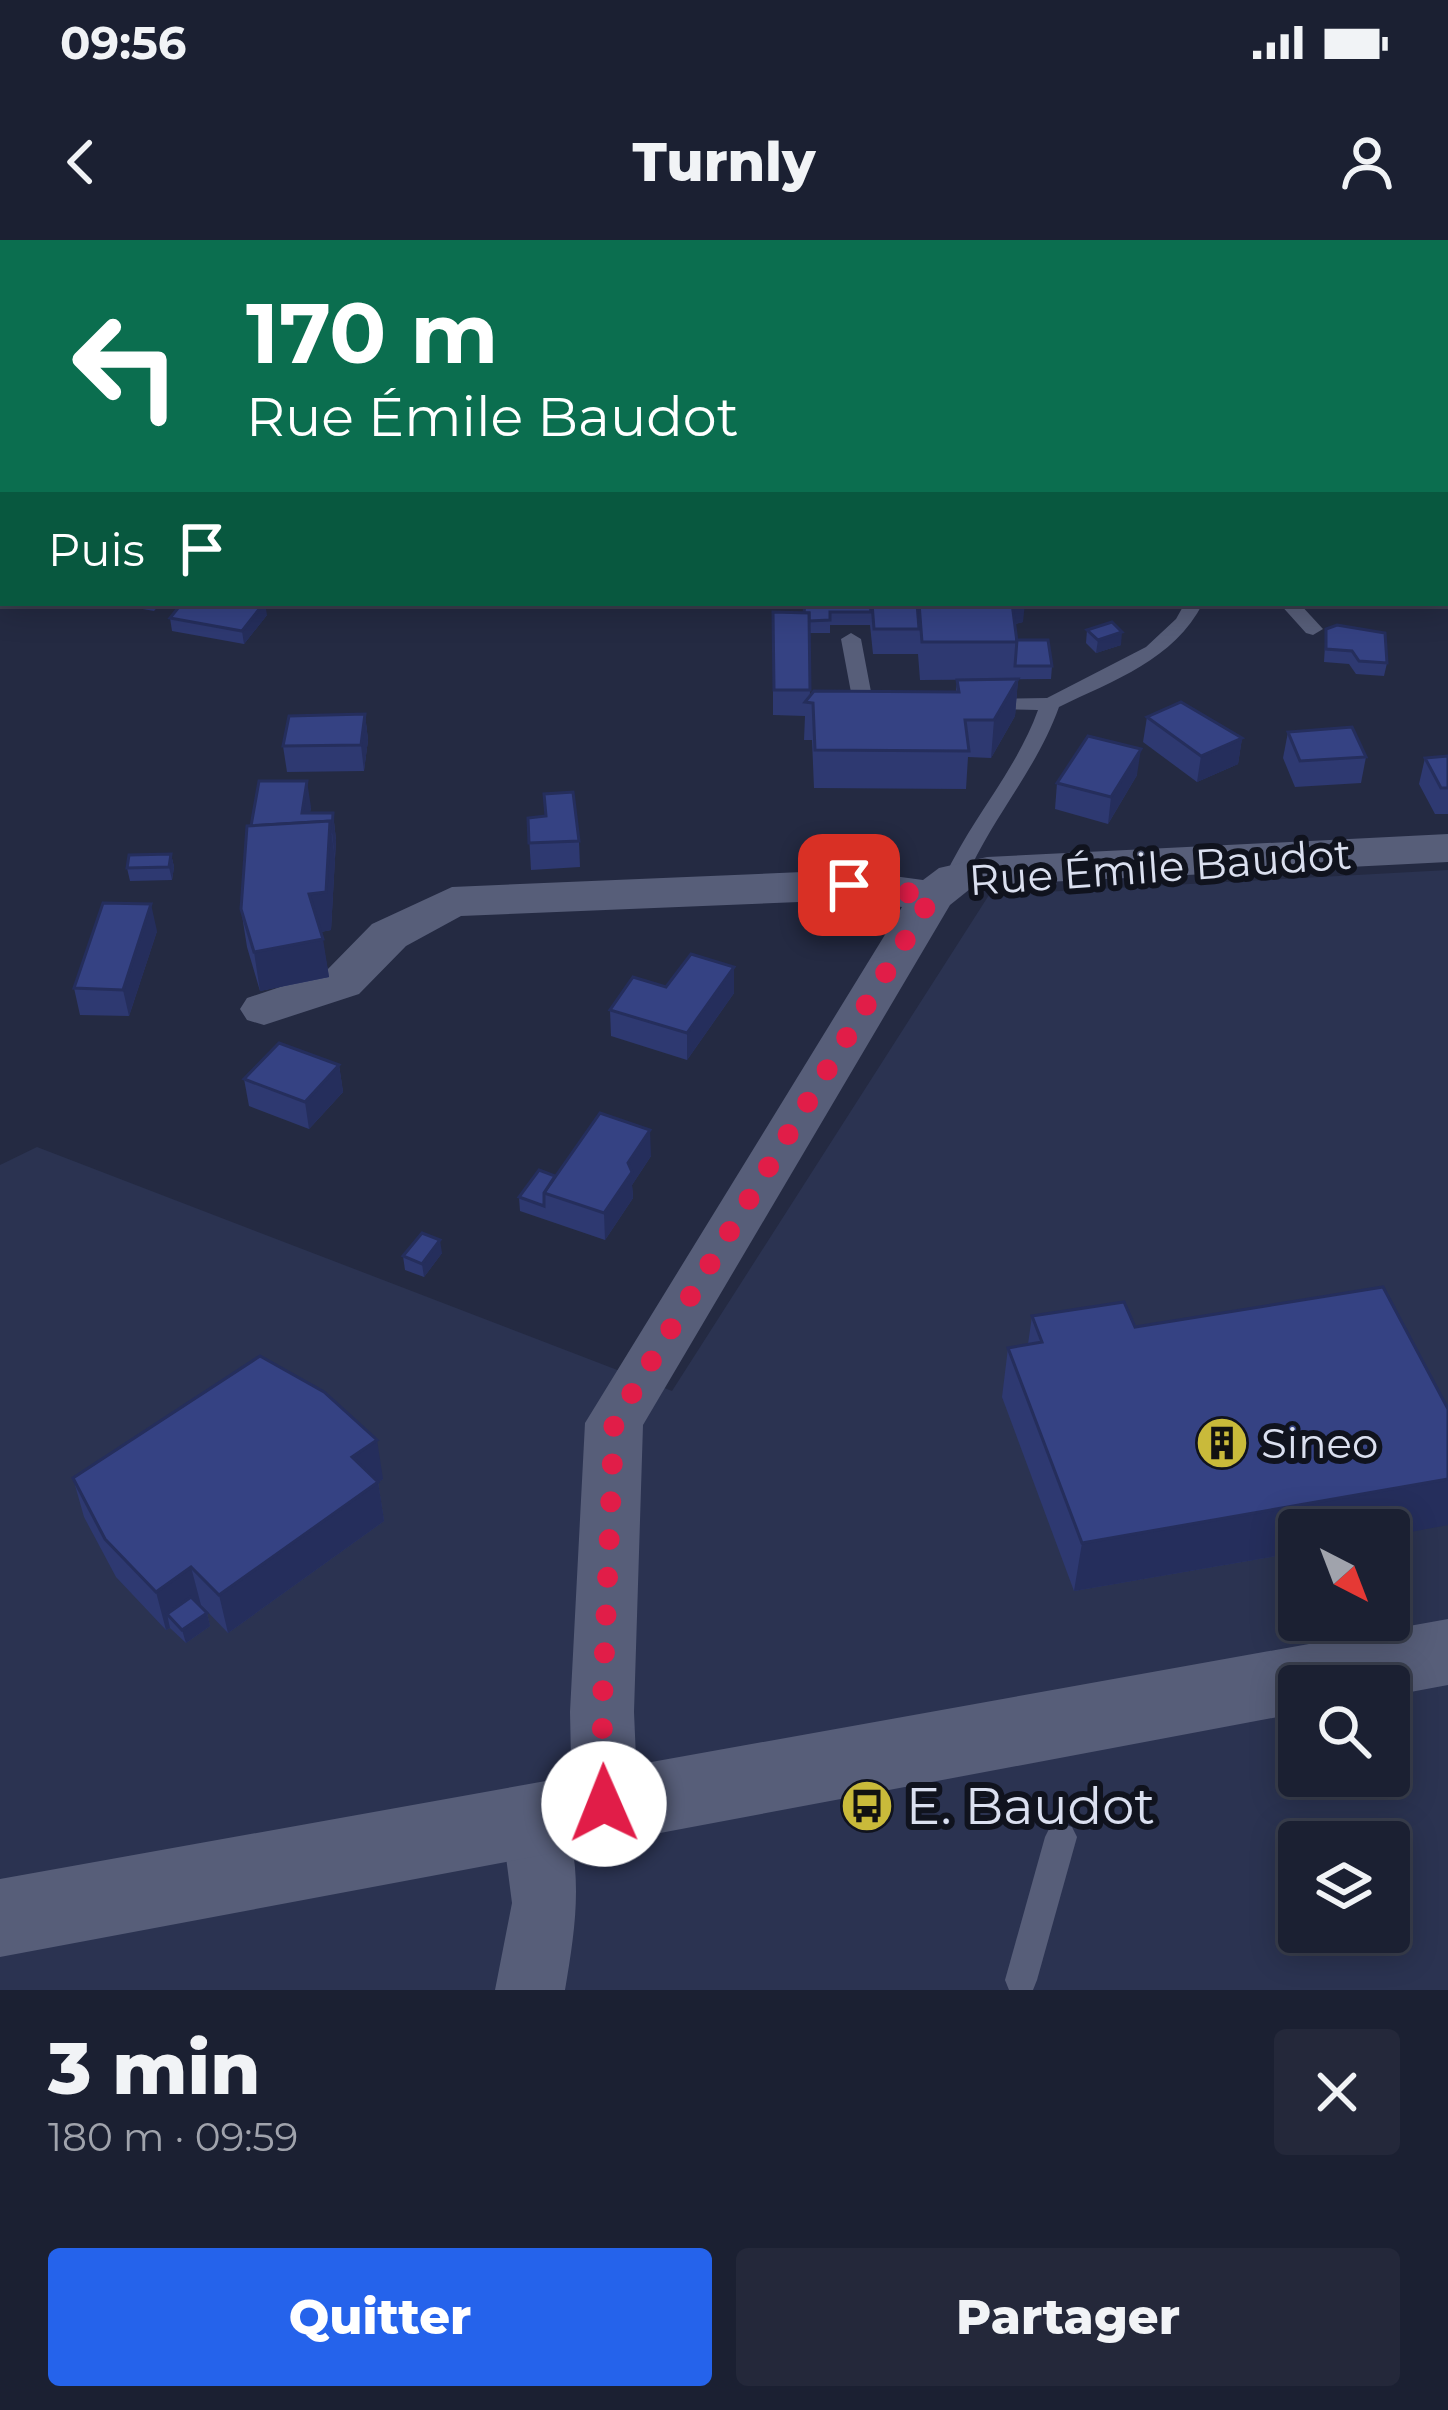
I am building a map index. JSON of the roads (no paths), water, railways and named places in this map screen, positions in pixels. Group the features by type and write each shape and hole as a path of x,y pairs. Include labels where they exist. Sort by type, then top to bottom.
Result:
{"street":[{"name":"Rue Émile Baudot","path":"264,1009 342,983 389,935 452,902 849,885 943,887 987,871 1448,848"},
{"path":"530,1990 569,1812 602,1712 614,1423 943,887"},
{"path":"0,1918 1448,1652"}],"lane":[{"path":"956,703 1050,704 1148,652 1189,618 1193,606"},
{"path":"1291,606 1313,628"},
{"path":"851,639 863,703 910,703"},
{"path":"943,887 1039,740 1050,704"},
{"path":"1021,1980 1061,1837"}],"place":[{"name":"Sineo","path":"1222,1443"},
{"name":"E. Baudot","path":"867,1806"}]}
